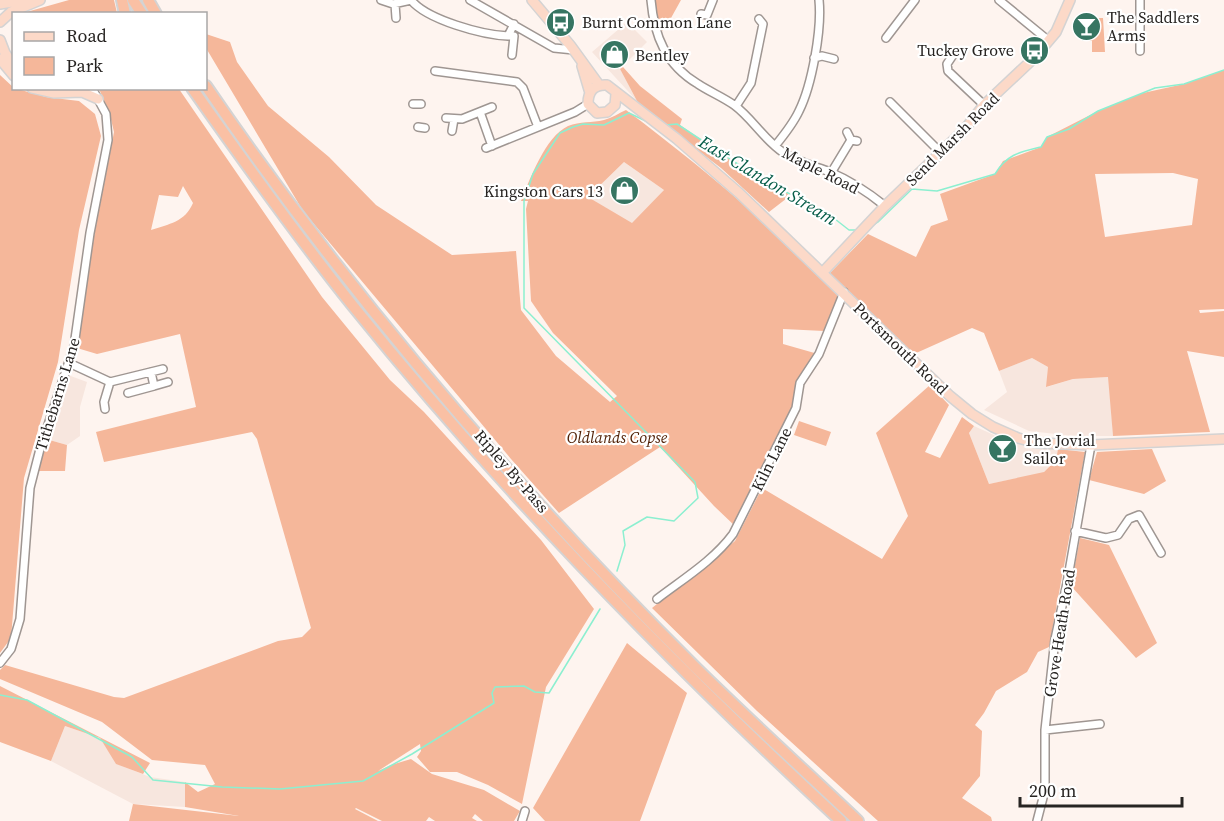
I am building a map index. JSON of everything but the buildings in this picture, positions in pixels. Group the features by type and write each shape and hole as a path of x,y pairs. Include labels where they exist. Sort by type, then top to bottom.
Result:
{"highway":[{"name":"Ripley By-Pass","path":"207,87 329,256 527,491 698,669 858,821"},
{"name":"Ripley By-Pass","path":"193,90 314,257 520,501 690,679 841,821"}],"main road":[{"path":"0,4 24,0"},
{"path":"0,22 10,12 40,0"},
{"name":"Portsmouth Road","path":"532,0 567,41 599,85 607,86 637,108 730,184 950,396 983,421 1010,435 1037,443 1091,445 1224,439"},
{"name":"Send Marsh Road","path":"823,272 885,206 972,122 984,105 1033,59 1062,22 1070,0"},
{"path":"0,40 12,63"},
{"path":"0,59 12,74"},
{"name":"Portsmouth Road","path":"581,63 590,93 591,107"},
{"path":"590,93 599,85"},
{"path":"41,90 54,93 82,92 98,99"},
{"path":"613,108 616,94"},
{"path":"591,107 602,113 613,108 637,108"}],"street":[{"path":"381,0 395,4 411,0 420,9 446,20 492,35 514,36 512,55"},
{"path":"470,0 559,50 574,50"},
{"name":"Maple Road","path":"651,0 655,31 671,62 690,79 736,106 775,146 805,164 831,173 885,206"},
{"path":"701,14 707,15 711,0"},
{"path":"775,146 799,111 807,89 821,14 819,0"},
{"path":"886,38 915,0"},
{"path":"999,0 1049,41"},
{"path":"1140,0 1140,51"},
{"path":"395,4 396,18"},
{"path":"736,106 751,83 764,23"},
{"path":"508,36 514,24"},
{"path":"546,42 560,44 567,41"},
{"path":"955,52 947,64 948,71 984,105"},
{"path":"814,58 822,56 836,59"},
{"path":"435,71 517,82 523,88 538,127"},
{"name":"Tithebarns Lane","path":"0,663 11,649 20,619 27,516 34,471 74,346 90,233 108,140 106,114 93,90"},
{"path":"890,102 940,152"},
{"path":"452,131 450,118 462,119 492,107"},
{"path":"480,112 489,147 591,107"},
{"path":"831,173 854,140 847,132"},
{"name":"Kiln Lane","path":"657,599 702,564 733,534 796,408 800,383 819,354 844,292"},
{"path":"69,363 110,382 163,369"},
{"path":"151,372 154,386"},
{"path":"105,409 104,402 110,382"},
{"path":"128,393 168,382"},
{"name":"Grove Heath Road","path":"1036,821 1045,790 1045,730 1054,639 1067,583 1091,445"},
{"path":"1075,531 1106,538 1118,535 1130,519 1138,515 1161,554"},
{"path":"1045,730 1100,724"},
{"path":"522,821 525,811"}],"shaded area":[{"path":"627,22 647,42 620,69 637,101 592,52"},
{"path":"624,162 664,190 632,224 588,197"},
{"path":"1032,358 1048,367 1047,387 1073,379 1109,377 1113,436 1074,436 1029,431 984,410 1007,392 999,371"},
{"path":"68,375 87,382 80,407 80,436 67,445 46,439"},
{"path":"974,426 1005,440 1058,449 1056,460 1043,473 989,484 969,433"},
{"path":"65,726 100,738 117,764 150,777 185,782 185,807 133,804 51,761"}],"green space":[{"path":"69,0 114,0 117,12 27,12"},
{"path":"656,0 681,0 661,32 656,13"},
{"path":"1089,18 1103,18 1105,52 1092,52 1092,41 1088,40 1090,31 1094,31 1093,22 1089,21"},
{"name":"Oldlands Copse","path":"207,34 230,42 237,62 268,106 329,157 376,205 452,255 516,251 521,310 556,356 610,402 617,396 553,333 531,301 526,209 528,201 521,201 545,149 560,131 572,124 600,121 626,110 682,153 763,221 840,293 824,331 783,329 783,344 818,354 804,375 795,408 735,526 660,447 559,513 303,211 207,50","holes":["624,162 664,190 632,223 588,197"]},
{"path":"623,67 640,86 682,119 680,125 763,182 791,195 769,212 721,168 654,117 637,101 620,69"},
{"path":"1224,70 1224,309 1199,310 1200,313 1224,311 1224,357 1187,351 1210,432 1113,436 1108,377 1073,379 1046,387 1048,367 1032,358 999,371 984,333 972,328 914,354 829,274 868,234 916,257 931,226 948,220 940,194 995,174 1003,161 1041,147 1047,137 1098,111 1143,93 1184,84","holes":["1173,173 1198,179 1192,225 1105,237 1095,174"]},
{"path":"0,75 12,86 12,90 79,101 95,114 101,136 79,230 58,362 24,478 11,638 0,653"},
{"path":"99,90 180,90 322,297 390,380 424,412 541,540 594,609 546,687 522,804 488,785 457,772 430,772 417,757 421,751 420,744 378,771 411,759 432,774 484,790 520,811 514,821 483,821 475,814 472,818 477,821 435,821 429,817 426,821 382,821 356,808 378,821 129,821 133,804 239,816 185,807 185,782 198,792 215,784 205,765 152,760 102,722 0,679 0,670 5,665 124,698 278,641 302,637 311,628 257,439 252,432 104,462 96,432 196,407 180,334 97,354 77,348 94,236 114,132 109,111","holes":["183,186 193,203 190,209 170,224 151,230 159,195 178,197"]},
{"path":"930,385 949,405 925,452 940,458 962,417 974,426 969,433 989,484 1044,472 1056,460 1058,449 1085,452 1049,647 1038,652 1027,672 996,691 975,725 982,731 980,776 962,798 991,817 992,821 878,821 757,711 652,608 735,541 762,488 882,559 908,516 876,433"},
{"path":"799,421 831,432 826,446 794,435"},
{"path":"46,439 67,445 65,471 37,471"},
{"path":"1152,449 1166,481 1144,494 1089,480 1097,452"},
{"path":"1080,538 1109,545 1157,643 1136,658 1071,586"},
{"path":"627,643 687,693 640,821 545,821 533,808"},
{"path":"0,686 150,763 143,774 116,764 100,738 65,726 51,761 0,742"}],"waterway":[{"name":"East Clandon Stream","path":"872,226 912,189 937,191 995,174 1009,158 1020,152 1041,147 1047,137 1069,129 1098,111 1155,88 1184,84 1224,70"},
{"name":"East Clandon Stream","path":"617,571 625,545 623,531 647,517 674,521 698,498 695,482 524,308 524,201 533,174 560,133 583,124 604,125 629,113 650,123"},
{"name":"East Clandon Stream","path":"666,125 677,124 756,176 801,200 806,207 826,212 849,230 859,230"},
{"name":"East Clandon Stream","path":"0,695 27,700 132,757 153,780 222,787 280,789 363,781 412,754 494,703 492,693 495,687 524,686 535,692 549,693 600,609"}],"place":[{"name":"Burnt Common Lane","path":"561,22"},
{"name":"The Saddlers Arms","path":"1086,26"},
{"name":"Tuckey Grove","path":"1035,50"},
{"name":"Bentley","path":"614,55"},
{"name":"Kingston Cars 13","path":"624,191"},
{"name":"The Jovial Sailor","path":"1003,449"}]}
